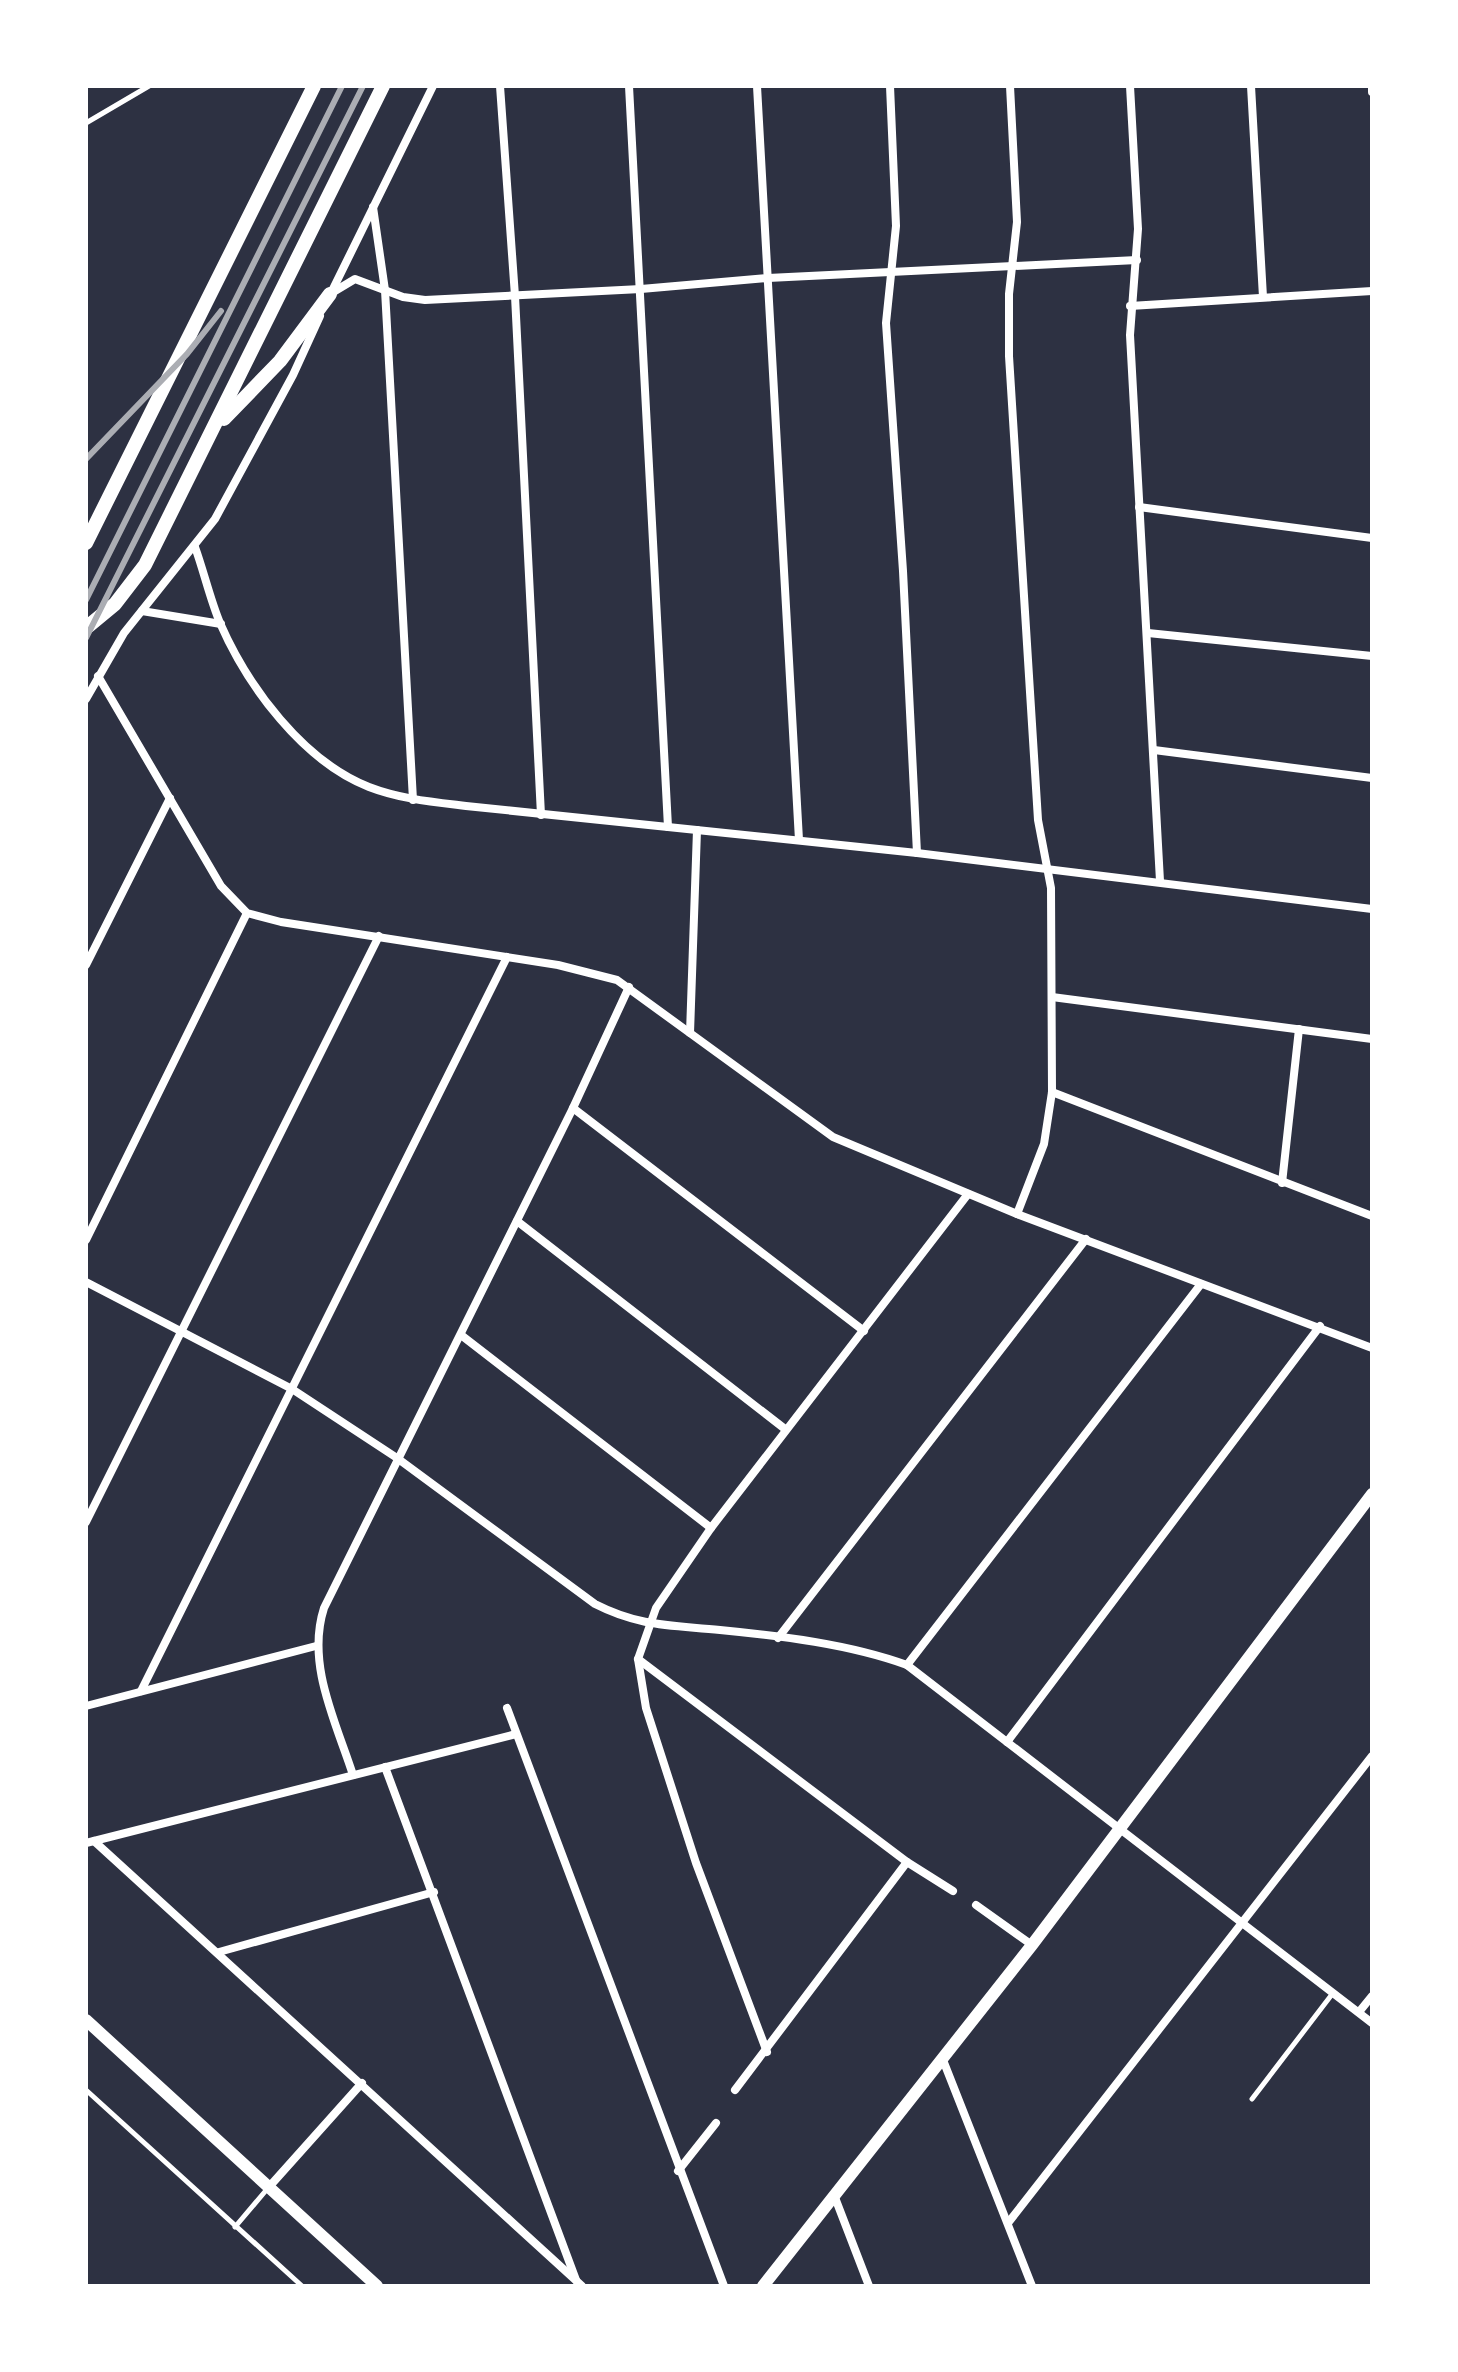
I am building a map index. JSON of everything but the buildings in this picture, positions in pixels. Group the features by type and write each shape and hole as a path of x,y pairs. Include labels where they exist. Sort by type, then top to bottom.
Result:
{"main road":[{"path":"86,543 314,86"},
{"path":"86,628 115,604 145,565 383,86"},
{"path":"215,427 280,361 330,294"}],"street":[{"path":"86,699 117,644 215,519 280,400 433,86"},
{"path":"500,86 515,296 541,815"},
{"path":"629,86 668,827"},
{"path":"757,86 799,840"},
{"path":"890,86 896,226 886,323 903,571 917,853"},
{"path":"1010,86 1017,208 1008,318 1011,387 1038,820 1048,869 1052,997 1052,1092 1044,1144 1017,1214"},
{"path":"1130,86 1137,260 1130,306 1160,881"},
{"path":"1251,86 1263,297"},
{"path":"373,207 385,290 413,800"},
{"path":"330,294 355,279 425,300 641,289 768,278 1137,260"},
{"path":"1130,306 1372,291"},
{"path":"1139,507 1372,538"},
{"path":"195,547 221,624 263,694 308,749 335,771 370,788 413,800 917,853 1372,909"},
{"path":"142,611 221,624"},
{"path":"1148,633 1372,656"},
{"path":"98,676 221,886 247,913 281,922 602,974 629,987 796,1113 833,1137 1017,1214 1372,1348"},
{"path":"1154,750 1372,778"},
{"path":"86,965 170,798"},
{"path":"690,1033 697,830"},
{"path":"86,1240 247,913"},
{"path":"86,1522 379,936"},
{"path":"141,1691 507,957"},
{"path":"353,1775 316,1646 324,1608 573,1108 629,987"},
{"path":"1052,997 1372,1039"},
{"path":"1282,1183 1299,1029"},
{"path":"1052,1092 1372,1216"},
{"path":"573,1108 864,1331"},
{"path":"767,2052 692,1849 646,1708 638,1659 656,1608 711,1528 968,1194"},
{"path":"517,1221 785,1429"},
{"path":"778,1638 1086,1239"},
{"path":"86,1282 183,1329 292,1389 397,1458 595,1604 622,1618 649,1626 778,1638 885,1657 907,1665 1372,2023"},
{"path":"907,1665 1201,1284"},
{"path":"1007,1742 1320,1326"},
{"path":"461,1335 711,1528"},
{"path":"763,2286 1032,1945 1372,1494"},
{"path":"86,1706 316,1646"},
{"path":"638,1659 907,1862 953,1891"},
{"path":"507,1708 678,2171 724,2286"},
{"path":"90,1842 516,1734"},
{"path":"1008,2223 1372,1756"},
{"path":"385,1767 579,2284"},
{"path":"90,1842 219,1952 579,2284"},
{"path":"735,2090 767,2052 907,1862"},
{"path":"219,1952 434,1892"},
{"path":"976,1905 1032,1945"},
{"path":"1359,2012 1372,1996"},
{"path":"86,2020 377,2286"},
{"path":"943,2060 1032,2286"},
{"path":"269,2187 362,2083"},
{"path":"678,2171 716,2123"},
{"path":"833,2195 869,2286"}],"lane":[{"path":"86,123 149,86"},
{"path":"1252,2099 1333,1993"},
{"path":"86,2090 302,2286"},
{"path":"235,2227 269,2187"}],"railway":[{"path":"86,600 342,86"},
{"path":"86,638 363,86"},
{"path":"86,459 187,354 221,311"}]}
